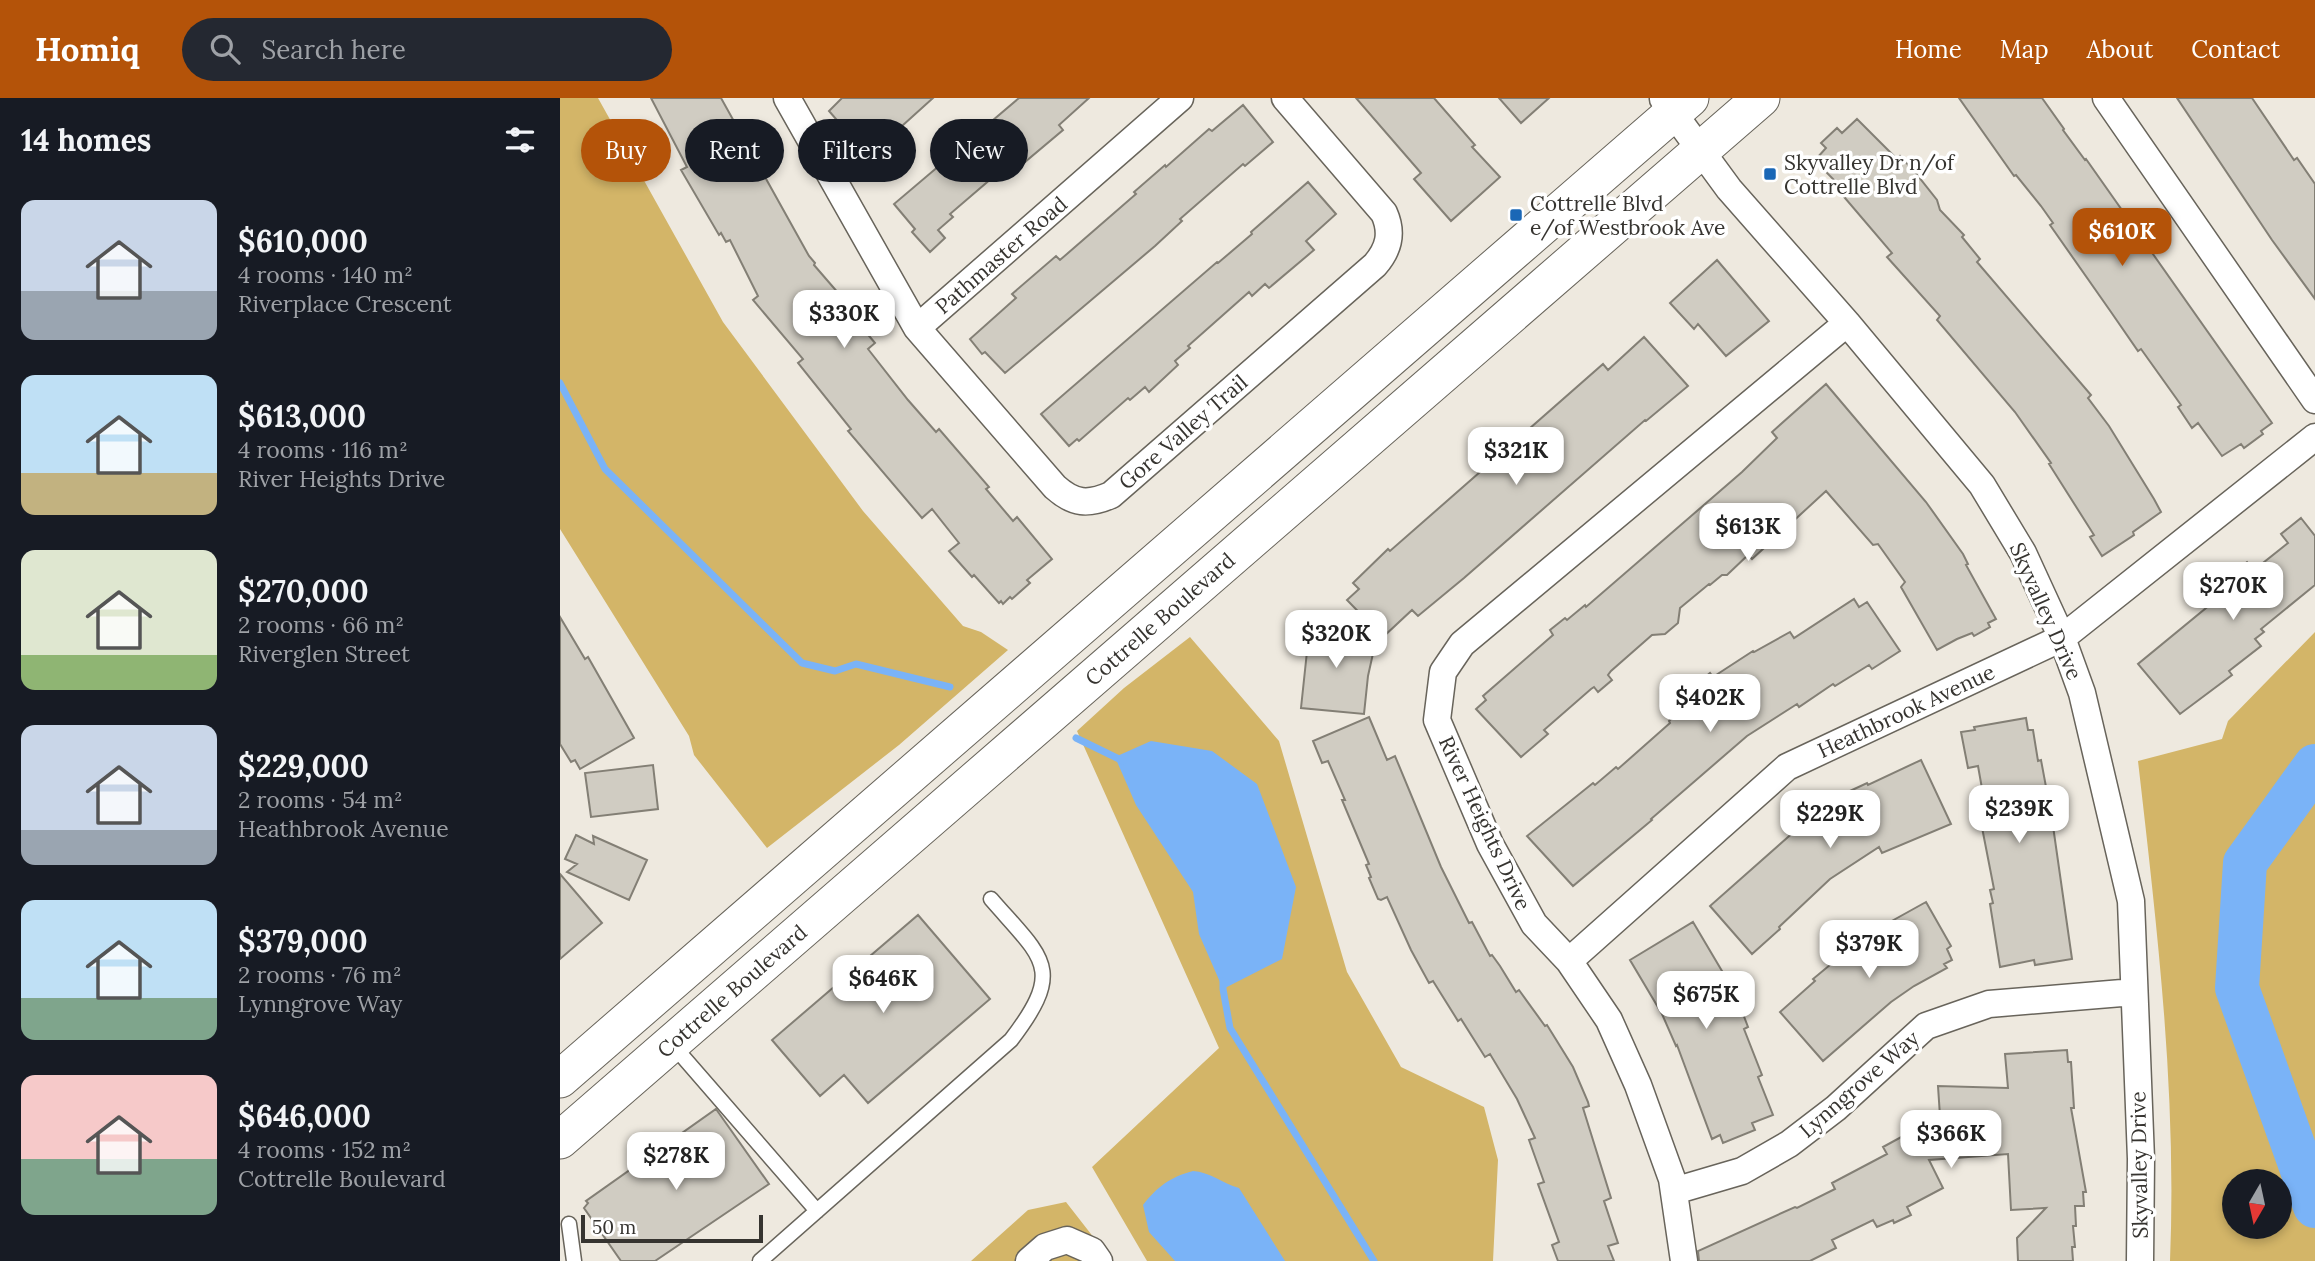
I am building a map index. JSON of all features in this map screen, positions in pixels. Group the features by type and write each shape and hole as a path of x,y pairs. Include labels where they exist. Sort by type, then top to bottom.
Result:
{"main road":[{"name":"Cottrelle Boulevard","path":"560,1140 1761,98"},
{"path":"560,1079 1061,644 1675,103"}],"street":[{"name":"Gore Valley Trail","path":"787,98 917,328 1067,498 1081,503 1097,501 1111,495 1375,265 1386,252 1390,226 1384,213 1285,98"},
{"name":"Pathmaster Road","path":"917,328 1180,98"},
{"path":"2106,98 2315,400"},
{"name":"Skyvalley Drive","path":"1675,103 1701,150 1730,189 1847,323 1982,485 2023,553 2062,638 2082,693 2130,901 2141,1159 2140,1261"},
{"name":"River Heights Drive","path":"1684,1261 1672,1179 1638,1085 1614,1031 1569,961 1534,924 1490,844 1437,720 1443,672 1462,644 1847,323"},
{"name":"Heathbrook Avenue","path":"1569,961 1787,767 2062,638 2315,437"},
{"name":"Lynngrove Way","path":"1674,1191 1742,1171 1789,1144 1836,1108 1926,1026 1989,1004 2134,992"},
{"path":"1029,1261 1045,1247 1067,1240 1091,1251 1099,1261"}],"lane":[{"path":"760,1261 1011,1040 1031,1013 1044,984 1040,955 991,899"},
{"path":"671,1043 817,1211"},
{"path":"569,1224 574,1261"}],"shaded area":[{"path":"560,98 598,98 610,119 581,119 581,182 645,182 723,322 863,511 963,626 981,632 1008,650 899,745 767,848 694,755 689,736 560,529"},
{"path":"2315,632 2315,1261 2170,1261 2171,1135 2164,1010 2138,761 2222,739 2228,721"},
{"path":"1190,637 1279,741 1347,972 1401,1067 1484,1107 1498,1160 1493,1261 1147,1261 1092,1167 1219,1048 1077,731 1124,688"},
{"path":"1066,1202 1112,1261 971,1261 1028,1210"}],"water":[{"path":"1151,741 1212,751 1257,784 1296,887 1282,959 1223,989 1199,934 1193,892 1136,805 1115,757"},
{"path":"1193,1171 1205,1173 1239,1188 1285,1261 1175,1261 1149,1232 1143,1205 1165,1184 1177,1176"}],"building":[{"path":"651,98 721,98 733,119 685,119 685,163 671,136 671,119 662,119"},
{"path":"842,98 933,98 910,119 836,119 829,111"},
{"path":"1019,98 1089,98 1059,125 1063,130 1028,159 1028,119 994,119"},
{"path":"1356,98 1434,98 1475,145 1472,147 1500,177 1451,221 1414,179 1421,173"},
{"path":"1499,98 1549,98 1521,123"},
{"path":"1959,98 2042,98 2272,423 2261,431 2263,434 2244,448 2241,444 2222,456 2198,423 2192,428 2178,407 2181,405 2141,349 2138,351 2050,225 2053,223 2041,206 2016,175 2014,176"},
{"path":"2177,98 2252,98 2294,160 2297,158 2315,184 2315,299 2272,240"},
{"path":"1243,105 1273,142 1245,166 1243,164 1180,219 1182,221 1155,246 1005,373 985,352 982,354 970,339 1016,298 1012,294 1056,256 1060,260 1165,165 1166,167 1209,129 1212,131"},
{"path":"1857,119 1897,159 1900,156 1914,171 1937,200 1940,210 1964,235 1962,237 1980,259 1977,262 2091,395 2088,398 2109,426 2154,499 2161,512 2133,532 2134,535 2102,556 2090,537 2094,535 2049,464 2051,463 2015,412 1937,320 1940,316 1887,257 1892,253 1839,191 1842,188 1825,171 1828,169 1817,158 1826,148 1821,143 1837,128 1842,133"},
{"path":"930,173 930,182 987,182 950,214 953,217 938,230 945,238 930,252 912,232 915,229 894,204"},
{"path":"688,182 768,182 814,265 852,309 849,312 875,343 868,349 936,432 939,429 989,487 986,489 1013,521 1017,517 1052,559 1027,580 1030,583 1012,599 1010,597 1003,604 1001,601 999,603 974,575 972,577 949,551 959,543 932,509 922,518 848,431 851,429 798,363 803,359 753,300 758,296 730,240 726,242 721,233 719,235"},
{"path":"1308,182 1336,214 1306,241 1314,250 1269,288 1265,284 1252,296 1249,292 1188,346 1190,348 1175,361 1178,365 1149,392 1145,387 1130,400 1128,398 1079,441 1077,439 1069,446 1041,414 1252,234 1251,232"},
{"path":"1717,260 1769,321 1726,356 1698,324 1694,329 1670,303"},
{"path":"1644,337 1688,386 1418,616 1412,610 1383,637 1347,600 1359,589 1353,583 1388,549 1390,551 1603,364 1608,370"},
{"path":"1826,384 1926,502 1963,554 1968,564 1966,565 1996,619 1988,623 1990,627 1974,636 1972,633 1957,639 1937,650 1901,587 1905,582 1878,544 1873,545 1826,491 1752,559 1748,555 1727,575 1722,575 1709,584 1680,608 1678,623 1665,634 1652,635 1611,671 1608,675 1612,680 1598,692 1594,687 1591,689 1544,730 1548,734 1521,757 1476,709 1486,700 1483,696 1553,635 1550,630 1585,605 1586,607 1742,472 1777,438 1772,432"},
{"path":"2301,518 2315,536 2315,585 2261,629 2264,632 2255,639 2261,646 2229,671 2232,675 2180,714 2138,664 2234,585 2228,577 2247,562 2254,570 2288,543 2281,534"},
{"path":"1854,599 1859,607 1867,602 1900,651 1872,669 1869,665 1835,686 1833,684 1799,707 1797,704 1747,736 1573,886 1527,836 1593,783 1595,785 1616,767 1618,769 1670,723 1669,721 1690,702 1684,695 1710,673 1713,677 1753,651 1790,632 1794,638"},
{"path":"560,617 585,659 588,657 634,738 580,769 575,760 571,762 560,744"},
{"path":"1310,623 1376,640 1368,676 1364,714 1301,708 1308,642 1305,641"},
{"path":"1369,717 1387,760 1395,756 1441,867 1469,923 1472,922 1490,956 1492,955 1500,966 1516,992 1519,990 1545,1026 1547,1025 1573,1067 1588,1102 1589,1106 1583,1108 1611,1198 1604,1201 1618,1243 1608,1246 1614,1261 1558,1261 1552,1245 1559,1242 1538,1184 1544,1182 1529,1140 1535,1138 1517,1099 1490,1054 1485,1057 1433,981 1429,983 1387,897 1378,899 1369,878 1371,877 1366,865 1369,864 1342,800 1345,800 1328,761 1322,763 1313,741"},
{"path":"2026,718 2028,730 2033,730 2038,761 2041,760 2072,959 2035,965 2034,960 2000,967 1990,904 1993,903 1990,890 1994,889 1979,812 1986,811 1978,766 1968,768 1961,732 1975,730 1974,727"},
{"path":"1921,760 1951,824 1882,853 1879,847 1830,879 1752,954 1710,906 1813,815 1850,791"},
{"path":"653,765 658,809 591,817 585,773"},
{"path":"576,835 594,844 593,836 647,860 629,900 567,872 577,864 565,859"},
{"path":"560,874 602,923 560,959"},
{"path":"1926,902 1951,946 1947,949 1952,960 1944,964 1947,968 1891,1002 1823,1061 1780,1012 1842,955 1844,958 1881,927"},
{"path":"918,915 990,999 868,1103 844,1075 820,1096 772,1040"},
{"path":"1693,922 1735,993 1748,1027 1744,1029 1762,1075 1758,1077 1773,1115 1752,1123 1755,1130 1723,1143 1720,1135 1712,1139 1677,1045 1630,960"},
{"path":"2067,1050 2068,1062 2071,1062 2074,1108 2071,1108 2086,1192 2083,1192 2084,1206 2075,1206 2073,1261 2018,1261 2017,1238 2046,1208 2011,1210 2008,1154 1929,1160 1943,1188 1907,1207 1911,1215 1877,1227 1873,1220 1832,1240 1836,1248 1810,1261 1699,1261 1698,1251 1835,1189 1832,1183 1887,1154 1883,1147 1940,1116 1938,1086 2008,1088 2005,1054"},
{"path":"716,1109 769,1184 655,1261 621,1261 584,1208 588,1203 586,1201"}],"waterway":[{"path":"560,383 605,469 802,663 835,671 856,664 950,687"},
{"path":"1076,738 1123,761"},
{"path":"2315,766 2245,863 2237,988 2315,1206"},
{"path":"1223,981 1230,1028 1374,1261"}],"place":[{"name":"Skyvalley Dr n/of Cottrelle Blvd","path":"1770,174"},
{"name":"Cottrelle Blvd e/of Westbrook Ave","path":"1516,215"}]}
